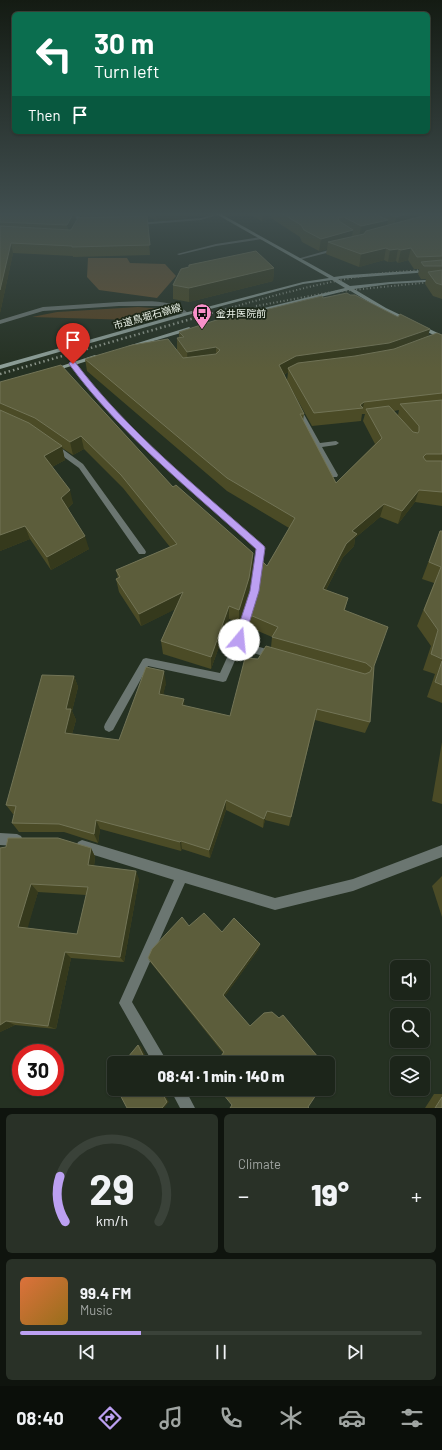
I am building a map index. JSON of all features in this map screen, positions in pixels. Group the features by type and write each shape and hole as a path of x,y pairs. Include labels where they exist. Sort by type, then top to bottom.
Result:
{"street":[{"path":"311,266 384,309 442,337"},
{"name":"市道鳥堀石嶺線","path":"0,367 290,286 334,278 442,270"},
{"path":"215,322 350,288 390,283 442,280"},
{"path":"0,322 42,310 112,304 161,304 178,308 186,314"},
{"path":"125,348 196,327"},
{"path":"163,337 168,344"},
{"path":"435,341 442,337"},
{"path":"43,372 103,355"},
{"path":"73,364 92,389 117,417 183,479 261,548 254,591 237,644 223,678 146,662 109,727"},
{"path":"296,405 334,475"},
{"path":"49,443 81,466 142,552"},
{"path":"318,445 336,443"},
{"path":"237,644 281,657"},
{"path":"0,839 28,840"},
{"path":"72,843 275,904 353,884 442,851"},
{"path":"157,1056 125,1003 182,876"},
{"path":"181,1096 188,1108"}],"shaded area":[{"path":"88,266 167,266 176,276 157,298 99,290 87,277"},
{"path":"138,307 164,309 132,320 32,317 57,312"}],"building":[{"path":"0,266 6,266 0,290"},
{"path":"189,266 272,266 274,268 189,288 173,285 181,269"},
{"path":"442,270 442,285 436,283 428,272"},
{"path":"347,293 350,295 355,295 398,317 400,314 430,329 389,343 296,356 279,365 304,414 300,414 336,483 382,438 366,409 389,406 413,432 418,433 419,426 400,404 442,400 442,454 426,454 423,457 426,461 442,461 442,492 419,490 402,511 384,504 352,531 357,534 346,544 323,589 348,598 344,610 388,627 374,666 370,722 317,709 291,817 267,811 264,819 226,800 209,850 181,841 180,842 96,820 94,834 59,824 12,823 16,806 6,805 42,675 74,676 66,709 71,709 65,733 119,740 146,667 164,671 159,694 184,699 182,705 230,716 245,658 258,659 266,646 365,674 370,672 372,668 366,663 272,637 278,627 250,615 263,562 267,566 295,518 227,478 85,359 132,345 168,339 183,358 216,354 220,350 216,347 187,352 177,338 184,337 179,332 229,316 230,318 322,296 323,298"},
{"path":"437,333 442,335 442,393 364,402 360,405 363,408 314,413 288,368 298,363 355,356 394,349"},
{"path":"61,365 173,487 176,485 253,553 249,578 239,610 229,606 211,657 161,641 183,592 139,614 116,579 120,577 116,570 177,544 121,475 81,436 70,442 35,418 0,403 0,382"},
{"path":"0,410 29,423 62,446 44,456 70,490 61,498 85,536 47,557 25,526 0,535"},
{"path":"440,531 442,531 442,659 431,654 438,630 424,610 441,567 429,562"},
{"path":"442,661 442,685 435,682"},
{"path":"8,838 58,838 91,848 88,865 136,871 120,957 65,952 48,1026 6,1021 0,1025 0,848 6,847","holes":["31,884 88,887 77,934 18,927"]},
{"path":"204,913 222,932 234,918 260,944 223,995 250,1026 264,1013 272,1012 279,1018 283,1015 317,1056 221,1056 224,1052 148,958 152,949 182,917 189,926"},
{"path":"138,1045 144,1056 129,1056"},
{"path":"121,1096 164,1096 167,1102 162,1108 127,1108"},
{"path":"225,1096 315,1096 308,1107 309,1108 230,1108 232,1105"},
{"path":"442,1097 442,1108 435,1108"}],"railway":[{"path":"195,318 253,301 351,278 385,273 442,269"},
{"path":"256,306 332,292 442,281"},
{"path":"0,374 198,317"}],"place":[{"name":"金井医院前","path":"202,330"}],"route":[{"path":"73,364 92,389 117,417 183,479 261,548 254,591 239,640"}]}
